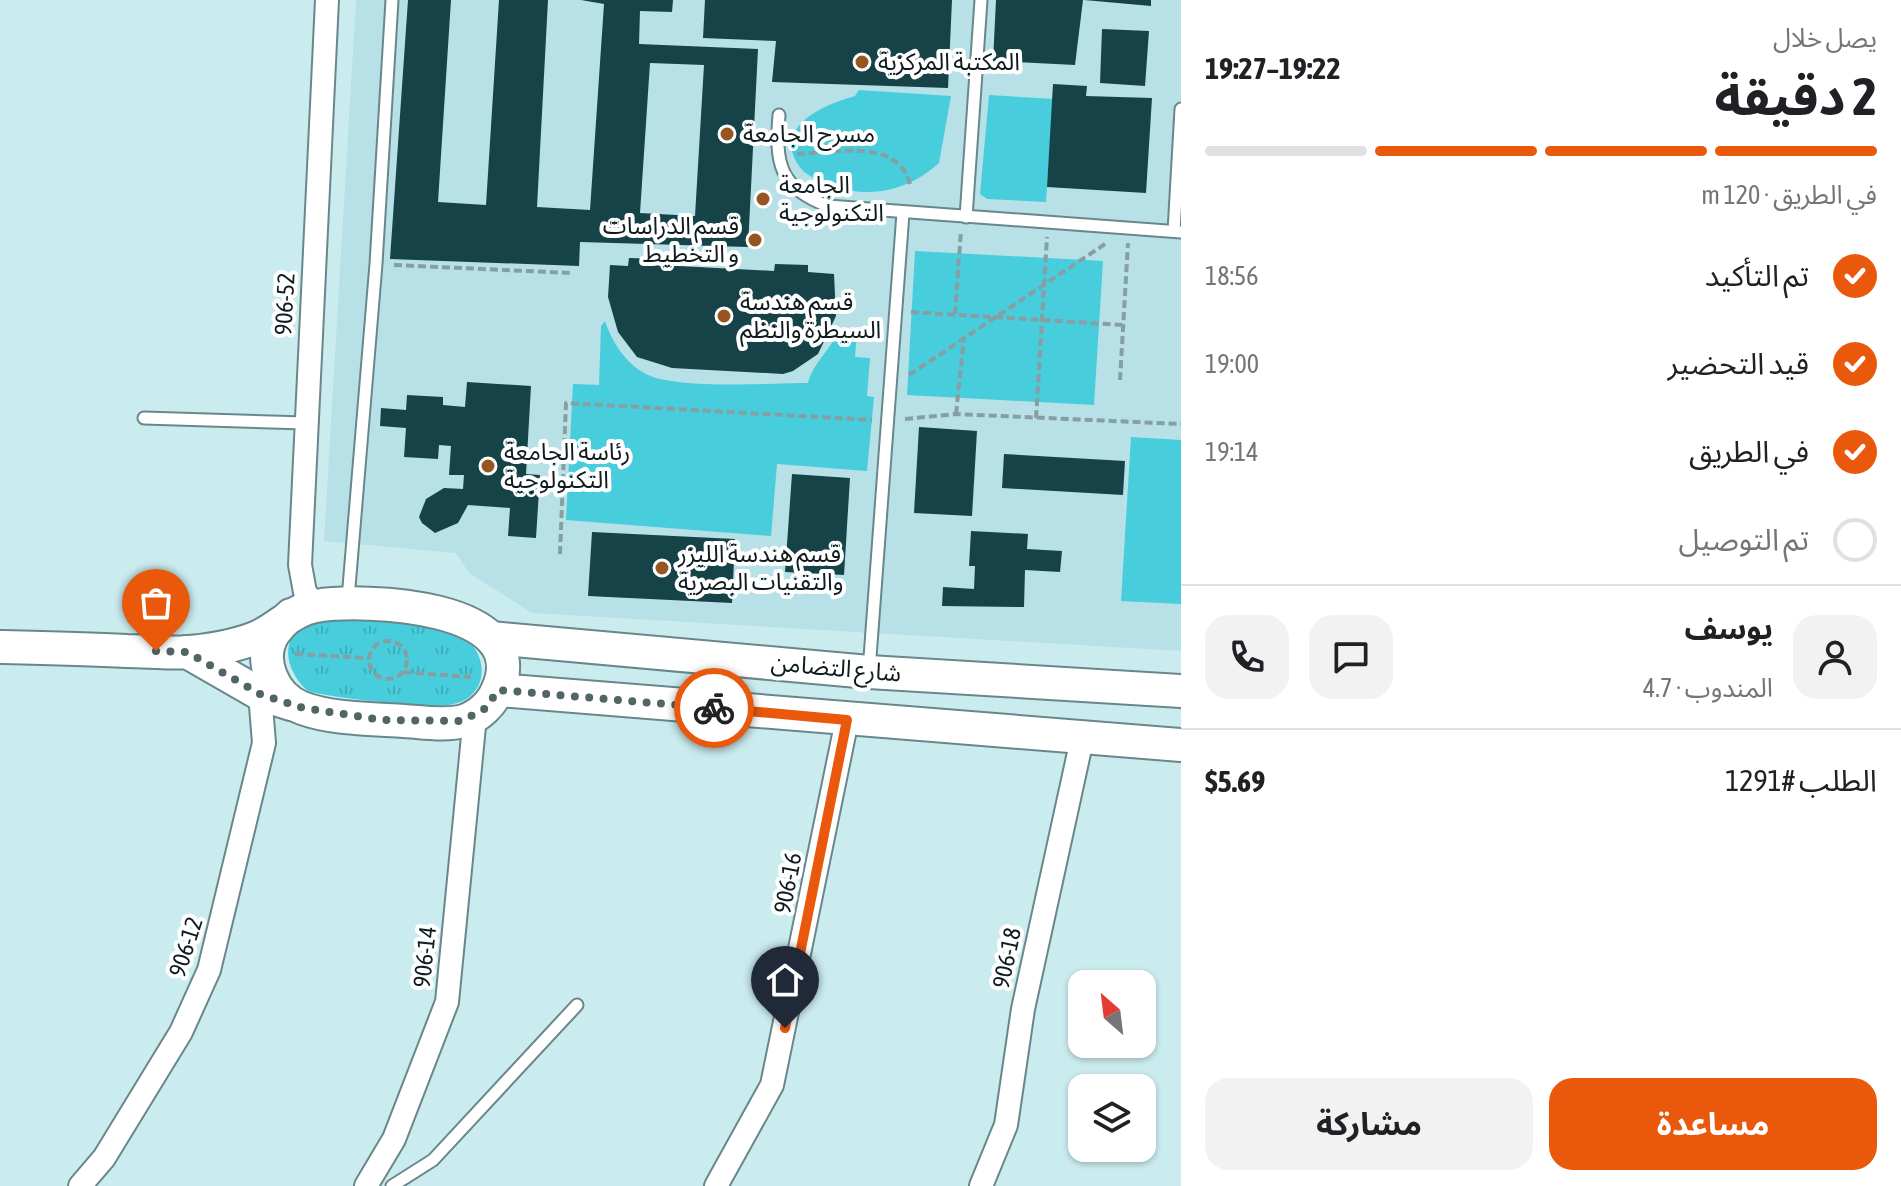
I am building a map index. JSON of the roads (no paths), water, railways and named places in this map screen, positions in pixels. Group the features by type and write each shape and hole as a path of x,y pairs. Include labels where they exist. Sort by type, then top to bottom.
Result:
{"street":[{"name":"906-52","path":"303,610 305,592 300,565 305,423 327,0"},
{"name":"شارع التضامن","path":"0,647 187,652 253,640 303,610 348,604 401,607 454,616 479,626 491,638 869,672 1181,691"},
{"path":"264,743 296,705 273,682 267,652 273,634 303,610"},
{"path":"475,716 486,708 500,685 498,651 491,638"},
{"name":"شارع التضامن","path":"187,652 260,694 296,705 383,720 452,723 475,716"},
{"name":"شارع التضامن","path":"500,685 847,720 1181,745"},
{"name":"906-12","path":"80,1186 104,1158 181,1032 209,970 264,743 260,694"},
{"name":"906-14","path":"366,1186 394,1139 447,1002 475,716"},
{"name":"906-16","path":"716,1186 772,1085 847,720"},
{"name":"906-18","path":"981,1186 1006,1125 1023,1009 1082,739"}],"lane":[{"path":"348,604 376,264 392,0"},
{"path":"964,217 981,0"},
{"path":"779,115 778,155 789,184 808,199 828,206 1177,232 1181,109"},
{"path":"869,672 903,213"},
{"path":"144,418 305,423"},
{"path":"392,1186 433,1160 577,1005"}],"place":[{"name":"المكتبة المركزية","path":"862,62"},
{"name":"مسرح الجامعة","path":"727,134"},
{"name":"الجامعة التكنولوجية","path":"763,199"},
{"name":"قسم الدراسات و التخطيط","path":"755,240"},
{"name":"قسم هندسة السيطرة والنظم","path":"724,316"},
{"name":"رئاسة الجامعة التكنولوجية","path":"488,466"},
{"name":"قسم هندسة الليزر والتقنيات البصرية","path":"662,568"}]}
